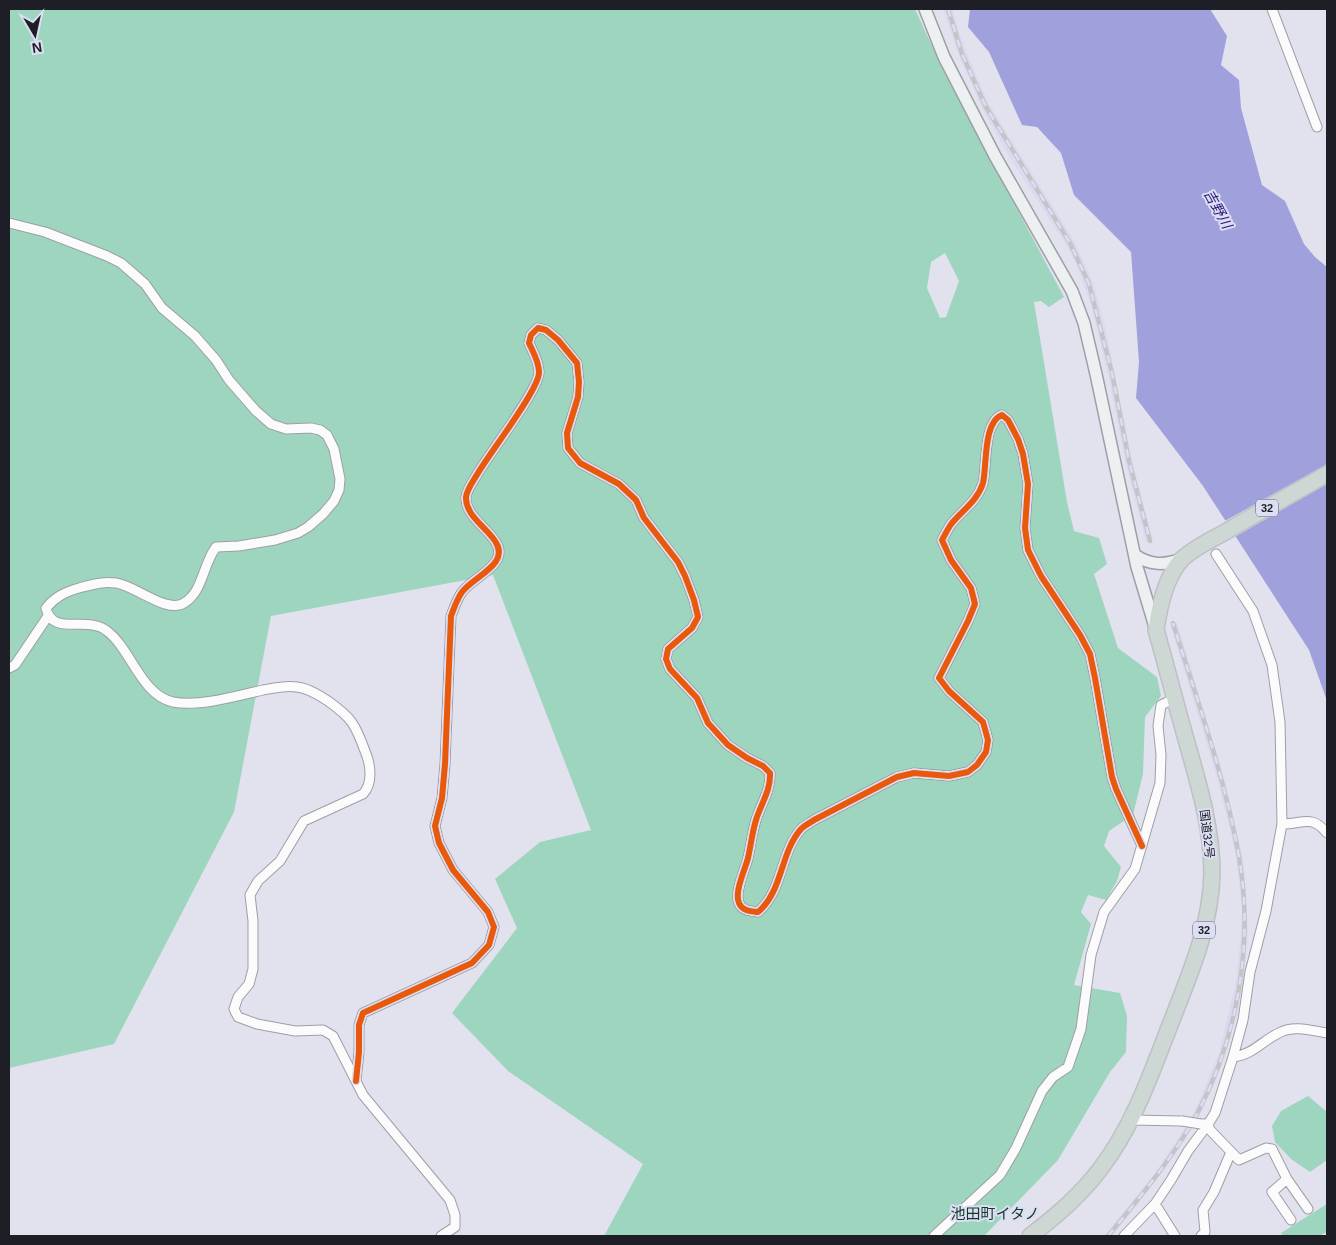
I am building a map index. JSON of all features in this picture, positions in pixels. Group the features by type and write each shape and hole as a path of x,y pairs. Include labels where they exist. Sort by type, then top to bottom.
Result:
{"highway":[{"name":"国道32号","path":"1030,1236 1082,1192 1106,1162 1130,1120 1149,1079 1197,956 1208,916 1212,873 1208,825 1156,630 1158,609 1163,593 1183,559 1214,538 1327,474"}],"street":[{"path":"925,9 944,57 995,156 1072,291 1084,323 1142,590 1156,630"},
{"path":"1272,9 1317,127"},
{"path":"9,223 45,232 121,263 145,284 162,308 195,336 256,411 271,424 286,429 311,428 320,430 328,435 334,449 340,479 339,490 334,501 308,527 298,532 275,540 239,546 216,547 212,552 199,586 186,602 178,606 166,605 130,587 116,583 95,584 71,590 54,598 46,608 48,616 54,622 100,625 112,634 150,688 161,698 174,702 208,702 282,686 298,687 318,695 346,714 356,729 367,756 370,777 369,788 363,794 304,821 280,861 258,880 250,895 253,921 252,969 249,984 238,997 234,1009 238,1017 257,1024 296,1031 323,1030 333,1036 363,1095 450,1200 455,1215 455,1228 442,1236"},
{"path":"356,1081 359,1025 363,1013 472,962 489,945 494,927 488,912 453,870 434,826 442,798 444,781 451,616 456,602 463,591 496,563 500,554 498,545 489,532 470,514 466,497 470,486 488,456 527,400 540,373 529,343 532,335 538,328 546,330 558,340 577,363 578,397 567,433 568,448 580,463 619,484 636,500 644,518 678,562 685,576 698,617 692,628 668,649 666,659 670,668 697,698 708,723 728,745 763,766 770,773 770,784 756,820 737,894 739,904 745,910 758,912 764,907 772,895 794,840 802,828 814,820 897,777 914,773 949,776 968,772 986,752 988,740 983,722 949,691 938,678 975,604 971,588 951,560 942,540 950,525 978,496 992,423 996,417 1002,415 1008,420 1023,454 1028,484 1025,528 1028,550 1041,576 1080,635 1090,654 1112,777 1142,846"},
{"path":"1124,1236 1154,1204 1205,1124 1215,1113 1243,1020 1250,972 1266,911 1282,824 1280,722 1272,665 1253,611 1216,554"},
{"path":"1135,555 1151,563 1164,564 1183,559"},
{"path":"9,668 15,665 48,616"},
{"path":"934,1236 1000,1175 1016,1148 1042,1092 1053,1077 1068,1067 1081,1029 1091,955 1104,912 1135,869 1160,783 1161,755 1158,726 1161,705 1174,699"},
{"path":"1282,824 1302,821 1317,823 1327,833"},
{"path":"1233,1057 1246,1055 1281,1031 1303,1029 1327,1033"},
{"path":"1130,1120 1182,1120 1205,1124 1240,1160 1266,1148 1272,1149 1288,1179 1308,1209"},
{"path":"1201,1236 1205,1232 1203,1210 1214,1192 1231,1152"},
{"path":"1288,1179 1272,1192 1291,1220"},
{"path":"1154,1204 1175,1236"}],"shaded area":[{"path":"943,9 952,9 966,51 989,104 1073,239 1093,282 1106,330 1132,460 1153,540 1146,542 1125,461 1108,374 1091,306 1077,266 1066,245 1008,155 982,108 959,56"},
{"path":"1177,622 1223,774 1243,857 1248,932 1243,983 1225,1055 1200,1115 1180,1147 1138,1204 1112,1236 1104,1236 1157,1171 1194,1113 1219,1053 1236,981 1242,909 1236,858 1216,775 1170,624"}],"green space":[{"path":"9,9 915,9 945,74 1064,297 1049,307 1041,301 1034,302 1067,502 1074,531 1099,538 1107,564 1094,574 1118,648 1157,677 1161,696 1145,717 1143,774 1133,815 1109,831 1104,846 1121,867 1117,881 1106,900 1088,895 1081,912 1091,924 1074,985 1120,993 1127,1016 1126,1052 1110,1072 1058,1160 984,1236 604,1236 643,1164 508,1071 452,1013 517,928 495,879 540,842 591,830 493,575 271,616 234,812 114,1044 9,1068","holes":["945,253 959,281 946,317 940,318 927,288 931,262"]},
{"path":"1308,1096 1326,1111 1327,1160 1310,1172 1291,1159 1275,1142 1272,1126 1281,1111"},
{"path":"1327,1204 1327,1232 1319,1236 1283,1236 1281,1233"}],"water":[{"name":"吉野川","path":"970,9 1210,9 1227,36 1221,65 1239,80 1241,108 1262,185 1285,201 1304,244 1327,267 1327,701 1309,650 1203,486 1136,398 1139,362 1131,252 1074,195 1061,153 1037,127 1022,125 989,52 968,27"}],"pier":[{"path":"1327,464 1327,484 1233,538 1223,522"}],"railway":[{"path":"948,9 962,54 986,107 1070,243 1089,284 1112,373 1129,461 1150,541"},
{"path":"1108,1236 1167,1162 1197,1114 1223,1053 1239,989 1243,955 1245,922 1243,889 1233,827 1210,739 1173,623"}],"cycle path":[{"path":"356,1081 359,1025 363,1013 472,963 489,945 494,927 488,912 453,870 439,843 435,826 442,798 445,764 451,616 462,592 495,563 499,549 495,541 472,515 466,497 473,482 523,406 537,380 538,365 529,343 531,335 538,328 546,330 558,340 577,363 578,397 567,433 568,448 580,463 619,484 636,500 644,518 678,562 685,576 698,617 692,628 668,649 666,659 670,669 697,698 708,723 728,745 763,766 770,773 769,785 753,830 748,858 739,887 738,898 742,908 758,912 766,903 777,883 794,839 806,825 897,777 914,773 949,776 968,772 977,765 986,752 988,740 983,722 949,691 939,678 975,604 971,588 951,560 942,540 952,523 974,500 981,489 989,435 996,419 1002,415 1008,420 1023,454 1028,484 1025,528 1028,550 1041,576 1080,635 1090,654 1112,777 1142,846"}],"district":[{"name":"池田町イタノ","path":"995,1214"}]}
